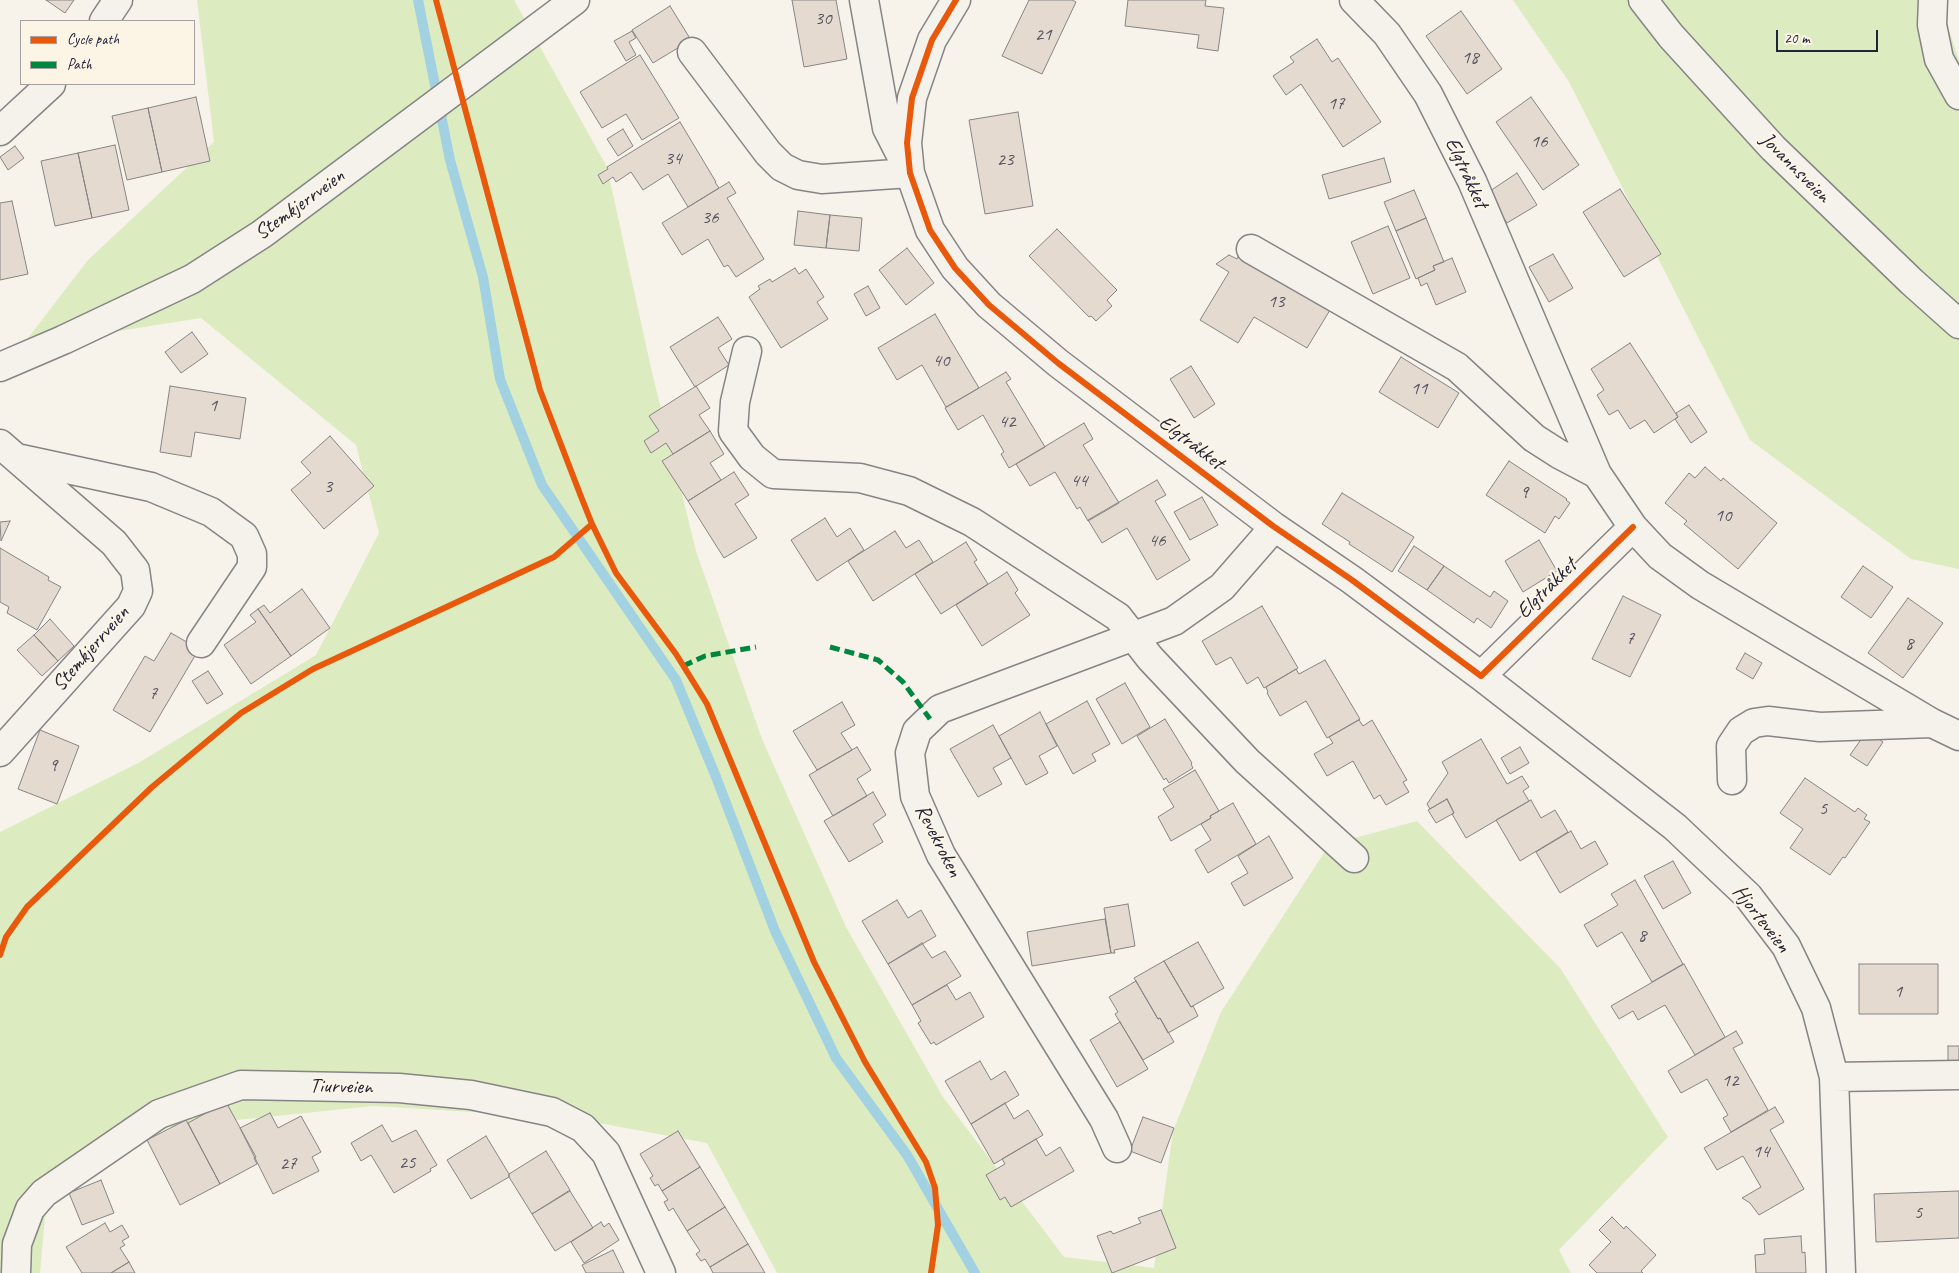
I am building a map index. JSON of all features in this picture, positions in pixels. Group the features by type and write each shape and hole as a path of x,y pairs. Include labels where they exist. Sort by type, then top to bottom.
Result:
{"street":[{"path":"105,20 118,0"},
{"name":"Stemkjerrveien","path":"0,367 63,340 192,279 262,234 575,0"},
{"path":"692,52 768,153 782,167 798,175 822,179 910,173 887,128 864,0"},
{"name":"Elgtråkket","path":"956,0 932,40 912,98 907,143 910,173 930,230 954,268 989,305 1058,363 1273,526 1352,580 1481,676 1633,527"},
{"name":"Elgtråkket","path":"1354,0 1387,34 1428,94 1472,180 1597,474 1633,527 1660,556 1700,585 1932,723 1959,736"},
{"name":"Jovannsveien","path":"1643,0 1671,36 1773,148 1912,282 1959,324"},
{"path":"1933,0 1932,25 1939,59 1959,95"},
{"path":"0,131 49,85"},
{"name":"Elgtråkket","path":"1251,249 1457,367 1534,438 1597,474"},
{"path":"747,351 735,402 733,431 752,457 774,474 860,478 909,491 972,522 1118,618 1150,658 1246,761 1354,858"},
{"name":"Stemkjerrveien","path":"10,451 151,487 211,512 244,536 252,554 252,567 201,643"},
{"name":"Stemkjerrveien","path":"0,752 131,606 138,591 135,570 114,543 10,451"},
{"name":"Revekroken","path":"1117,1148 1104,1119 942,855 915,796 910,753 917,731 940,709 1174,621 1222,587 1270,532 1273,526"},
{"name":"Hjorteveien","path":"1481,676 1675,827 1748,896 1786,946 1816,1008 1834,1077 1841,1273"},
{"path":"1732,780 1731,746 1741,731 1754,723 1768,721 1820,727 1932,723"},
{"path":"1834,1077 1959,1075"},
{"name":"Tiurveien","path":"16,1273 17,1244 30,1209 44,1193 159,1114 241,1085 408,1089 471,1095 552,1112 583,1128 606,1153 661,1273"}],"green space":[{"path":"197,0 514,0 607,167 651,368 696,551 762,739 846,927 943,1097 1064,1257 1154,1268 1173,1131 1221,1012 1329,845 1417,821 1560,968 1668,1137 1559,1250 1571,1273 777,1273 707,1143 572,1118 373,1106 170,1127 48,1183 40,1273 0,1273 0,832 140,762 316,655 379,533 356,445 201,318 81,337 28,338 88,260 214,142"},
{"path":"1513,0 1947,0 1948,27 1959,60 1959,569 1911,559 1750,440 1569,82"}],"building":[{"path":"46,0 74,0 65,13"},
{"path":"792,0 836,0 847,59 804,67"},
{"path":"1029,0 1072,0 1076,2 1042,74 1002,56"},
{"path":"1128,0 1206,0 1205,6 1224,8 1218,51 1197,48 1199,35 1125,26"},
{"path":"670,6 691,40 653,63 632,30"},
{"path":"1461,11 1502,69 1467,94 1426,36"},
{"path":"632,31 636,38 629,42 636,55 626,61 614,41"},
{"path":"1317,39 1332,62 1338,58 1381,122 1343,147 1301,84 1286,95 1273,76 1294,62 1290,57"},
{"path":"640,55 679,118 642,140 626,114 602,128 580,92"},
{"path":"196,97 210,161 162,172 148,108"},
{"path":"1531,97 1579,165 1543,190 1496,122"},
{"path":"148,108 162,172 127,180 112,116"},
{"path":"1018,112 1033,206 985,214 969,120"},
{"path":"680,122 719,188 688,207 668,174 643,190 631,172 616,182 613,177 603,184 598,175 608,169 607,167"},
{"path":"623,129 633,146 618,156 607,139"},
{"path":"115,145 129,210 92,218 78,153"},
{"path":"15,146 24,158 8,170 0,157"},
{"path":"78,153 92,218 55,226 41,161"},
{"path":"1384,158 1391,182 1329,199 1322,175"},
{"path":"1517,173 1537,205 1507,223 1487,193"},
{"path":"729,182 736,193 727,198 764,259 736,277 728,265 724,267 708,239 682,255 662,223"},
{"path":"1620,189 1661,254 1624,277 1583,212"},
{"path":"1414,190 1426,218 1396,231 1384,202"},
{"path":"12,201 28,274 0,280 0,203"},
{"path":"798,211 830,215 826,248 794,245"},
{"path":"830,215 862,218 859,251 826,248"},
{"path":"1426,218 1444,262 1433,266 1435,270 1416,279 1396,231"},
{"path":"1388,226 1410,278 1373,294 1351,242"},
{"path":"1057,229 1117,290 1107,300 1112,306 1096,321 1091,316 1089,317 1029,256"},
{"path":"907,248 934,283 906,305 879,270"},
{"path":"1553,254 1573,288 1549,302 1529,267"},
{"path":"1229,255 1237,259 1239,255 1330,310 1307,348 1254,317 1238,343 1200,320 1229,272 1216,264"},
{"path":"1452,258 1466,292 1436,305 1427,283 1421,286 1418,278 1435,270 1433,266"},
{"path":"795,268 799,274 806,269 824,297 817,302 828,319 781,348 749,297 760,289 758,286 770,279 772,282"},
{"path":"868,286 880,308 866,316 854,294"},
{"path":"935,314 979,388 946,407 922,365 897,380 878,348"},
{"path":"718,317 732,339 718,348 729,365 695,387 670,347"},
{"path":"192,332 208,354 181,373 165,352"},
{"path":"1630,343 1678,417 1654,433 1645,420 1630,429 1618,410 1609,415 1597,395 1604,390 1591,369"},
{"path":"1401,357 1459,393 1438,428 1379,392"},
{"path":"1191,366 1215,404 1194,418 1170,379"},
{"path":"1006,372 1011,379 1006,382 1045,447 1009,468 1001,454 1004,452 983,415 958,430 945,408"},
{"path":"170,386 246,398 240,439 195,432 191,457 160,452"},
{"path":"696,386 710,408 699,415 710,431 673,454 666,443 651,453 644,441 659,431 649,416"},
{"path":"1689,405 1707,432 1691,443 1675,419 1678,417 1676,413"},
{"path":"1084,423 1093,439 1083,445 1119,503 1088,521 1080,507 1077,509 1055,472 1030,486 1016,464"},
{"path":"710,431 724,454 710,463 721,480 688,501 662,461"},
{"path":"330,436 374,486 324,529 291,490 311,473 301,462"},
{"path":"1509,461 1567,499 1570,503 1559,519 1555,516 1545,533 1486,495"},
{"path":"1705,467 1721,481 1723,478 1777,523 1738,569 1684,524 1687,521 1665,503 1689,473 1695,478"},
{"path":"734,472 749,495 735,504 757,538 724,558 688,501"},
{"path":"1157,480 1166,495 1155,501 1190,560 1157,580 1127,528 1102,543 1088,520"},
{"path":"1342,493 1414,537 1392,572 1322,524"},
{"path":"1202,497 1218,525 1190,540 1174,512"},
{"path":"825,518 837,537 850,528 864,550 817,581 791,540"},
{"path":"10,521 1,541 0,522"},
{"path":"895,531 906,548 919,540 933,562 873,601 848,561"},
{"path":"1539,540 1557,571 1523,592 1505,561"},
{"path":"966,542 977,560 974,562 988,584 941,614 915,574"},
{"path":"1414,546 1444,566 1427,590 1398,571"},
{"path":"0,548 49,577 48,580 61,587 37,630 7,613 9,607 0,602"},
{"path":"1444,566 1490,597 1494,591 1508,601 1491,628 1477,618 1474,623 1427,590"},
{"path":"1863,566 1893,587 1871,618 1841,597"},
{"path":"1007,572 1018,590 1015,593 1030,615 982,646 956,605"},
{"path":"302,589 330,628 291,656 258,609 264,605 270,613"},
{"path":"1623,596 1661,615 1630,677 1592,659"},
{"path":"1908,598 1943,623 1903,678 1868,653"},
{"path":"1262,606 1298,668 1264,688 1258,677 1247,684 1231,657 1216,665 1202,641"},
{"path":"258,609 291,656 251,684 224,645 256,622 250,615"},
{"path":"50,619 74,646 58,661 34,635"},
{"path":"171,633 199,649 150,732 113,710 145,656 154,661"},
{"path":"34,635 58,661 42,676 17,650"},
{"path":"1745,653 1762,663 1753,679 1736,669"},
{"path":"1325,660 1360,719 1327,738 1306,701 1280,716 1267,693 1266,687 1296,669 1299,674"},
{"path":"208,671 223,694 207,704 192,681"},
{"path":"1125,683 1150,727 1122,744 1096,699"},
{"path":"1087,701 1110,744 1092,754 1096,761 1073,774 1046,724"},
{"path":"842,702 855,725 841,733 852,750 817,770 793,731"},
{"path":"1040,712 1057,746 1039,756 1048,773 1026,785 999,736"},
{"path":"1165,719 1192,763 1193,768 1169,783 1166,778 1164,780 1137,736"},
{"path":"1359,720 1363,726 1372,720 1407,780 1403,782 1409,792 1386,805 1380,795 1374,799 1353,761 1327,776 1314,754 1333,743 1329,737"},
{"path":"993,725 1011,758 993,768 1002,784 978,797 950,749"},
{"path":"40,730 79,746 57,804 18,789"},
{"path":"1867,731 1883,742 1867,766 1850,755"},
{"path":"1481,739 1507,784 1522,776 1529,787 1523,791 1529,801 1466,838 1452,814 1454,813 1447,799 1430,809 1427,804 1448,773 1442,762"},
{"path":"857,747 871,770 857,779 867,796 833,816 809,775"},
{"path":"1520,747 1529,763 1510,774 1501,758"},
{"path":"1195,770 1219,811 1210,816 1211,818 1171,841 1158,817 1174,807 1163,789"},
{"path":"1805,778 1855,812 1858,808 1867,815 1864,819 1870,822 1845,858 1843,857 1830,875 1790,848 1803,829 1780,813"},
{"path":"873,792 886,815 873,824 883,842 849,862 824,821"},
{"path":"1447,799 1454,813 1436,823 1428,810"},
{"path":"1531,800 1541,818 1555,810 1568,832 1520,861 1496,820"},
{"path":"1233,803 1256,844 1208,873 1195,850 1211,840 1201,824 1211,818 1210,816"},
{"path":"1571,831 1581,849 1595,841 1608,864 1560,893 1536,852"},
{"path":"1269,836 1293,878 1244,906 1231,883 1248,873 1238,856"},
{"path":"1673,861 1691,893 1663,909 1644,876"},
{"path":"1635,880 1683,964 1652,982 1622,932 1597,947 1584,925 1618,905 1611,894"},
{"path":"897,900 908,918 921,910 936,936 888,964 862,921"},
{"path":"1128,904 1135,946 1114,950 1115,953 1111,953 1104,908"},
{"path":"1105,919 1111,953 1032,966 1027,932"},
{"path":"1198,942 1224,988 1191,1007 1164,961"},
{"path":"922,943 932,958 945,951 961,976 912,1005 888,964"},
{"path":"1164,961 1198,1016 1168,1033 1134,978"},
{"path":"1684,964 1725,1037 1695,1055 1665,1005 1638,1020 1633,1011 1619,1019 1611,1006"},
{"path":"1859,964 1938,964 1938,1014 1859,1014"},
{"path":"1136,981 1174,1042 1143,1060 1115,1014 1118,1012 1109,997"},
{"path":"947,985 956,1000 970,992 984,1017 936,1045 934,1042 931,1044 918,1023 921,1021 912,1005"},
{"path":"1120,1022 1148,1069 1117,1087 1090,1040"},
{"path":"1736,1031 1743,1043 1733,1048 1768,1110 1731,1132 1723,1118 1728,1115 1707,1079 1681,1093 1668,1071"},
{"path":"1948,1046 1959,1046 1959,1066 1948,1066"},
{"path":"980,1061 991,1080 1005,1071 1019,1095 971,1124 945,1081"},
{"path":"226,1102 256,1157 254,1158 257,1164 220,1184 188,1123"},
{"path":"1005,1103 1014,1119 1028,1110 1043,1135 994,1164 971,1124"},
{"path":"1775,1107 1784,1122 1770,1130 1804,1189 1759,1215 1750,1203 1742,1198 1761,1187 1743,1156 1717,1170 1704,1148"},
{"path":"270,1113 278,1128 301,1116 321,1152 312,1157 319,1171 273,1194 240,1128"},
{"path":"1143,1117 1174,1128 1161,1163 1130,1151"},
{"path":"186,1120 220,1184 180,1205 147,1140"},
{"path":"382,1125 392,1142 416,1130 437,1165 430,1169 431,1171 394,1193 371,1155 361,1161 351,1143"},
{"path":"678,1131 700,1167 662,1191 658,1184 655,1186 650,1178 653,1176 640,1154"},
{"path":"486,1136 509,1177 471,1199 447,1160"},
{"path":"1036,1139 1046,1156 1060,1147 1074,1171 1011,1207 1005,1197 1000,1200 986,1175 1005,1164 1002,1159"},
{"path":"546,1151 570,1190 532,1214 509,1174"},
{"path":"700,1167 725,1207 687,1231 673,1208 669,1211 664,1202 668,1200 662,1191"},
{"path":"101,1180 114,1213 82,1225 69,1193"},
{"path":"570,1191 593,1228 555,1251 532,1214"},
{"path":"1959,1191 1959,1238 1876,1242 1874,1194"},
{"path":"725,1207 748,1244 710,1267 705,1259 701,1261 696,1254 700,1251 687,1231"},
{"path":"1161,1210 1176,1248 1112,1273 1097,1236 1111,1231 1113,1234 1141,1223 1138,1218"},
{"path":"1612,1217 1624,1229 1626,1226 1656,1255 1641,1271 1643,1273 1597,1273 1589,1265 1611,1242 1599,1230"},
{"path":"601,1222 604,1227 609,1223 619,1240 584,1263 571,1242"},
{"path":"105,1223 110,1232 122,1225 129,1237 122,1241 125,1245 120,1248 129,1262 111,1273 82,1273 66,1247"},
{"path":"1801,1236 1802,1253 1805,1252 1806,1273 1756,1273 1755,1255 1765,1254 1764,1239"},
{"path":"748,1244 765,1273 713,1273 710,1267"},
{"path":"613,1250 624,1273 586,1273 582,1265"},
{"path":"129,1262 135,1273 111,1273"}],"waterway":[{"path":"418,0 450,160 483,277 500,379 542,485 676,680 716,777 775,931 836,1058 907,1155 975,1273"}],"marked path":[{"path":"683,666 705,656 756,647"},
{"path":"830,647 878,660 903,682 930,719"}],"cycle path":[{"path":"436,0 540,390 580,494 592,524 616,573 676,654 707,704 814,962 865,1062 926,1162 935,1188 938,1225 931,1273"},
{"path":"956,0 932,40 912,98 907,143 910,173 930,230 955,268 989,305 1058,363 1273,526 1352,580 1481,676 1633,527"},
{"path":"0,955 6,937 27,907 152,787 241,713 313,669 554,557 592,524"}]}
